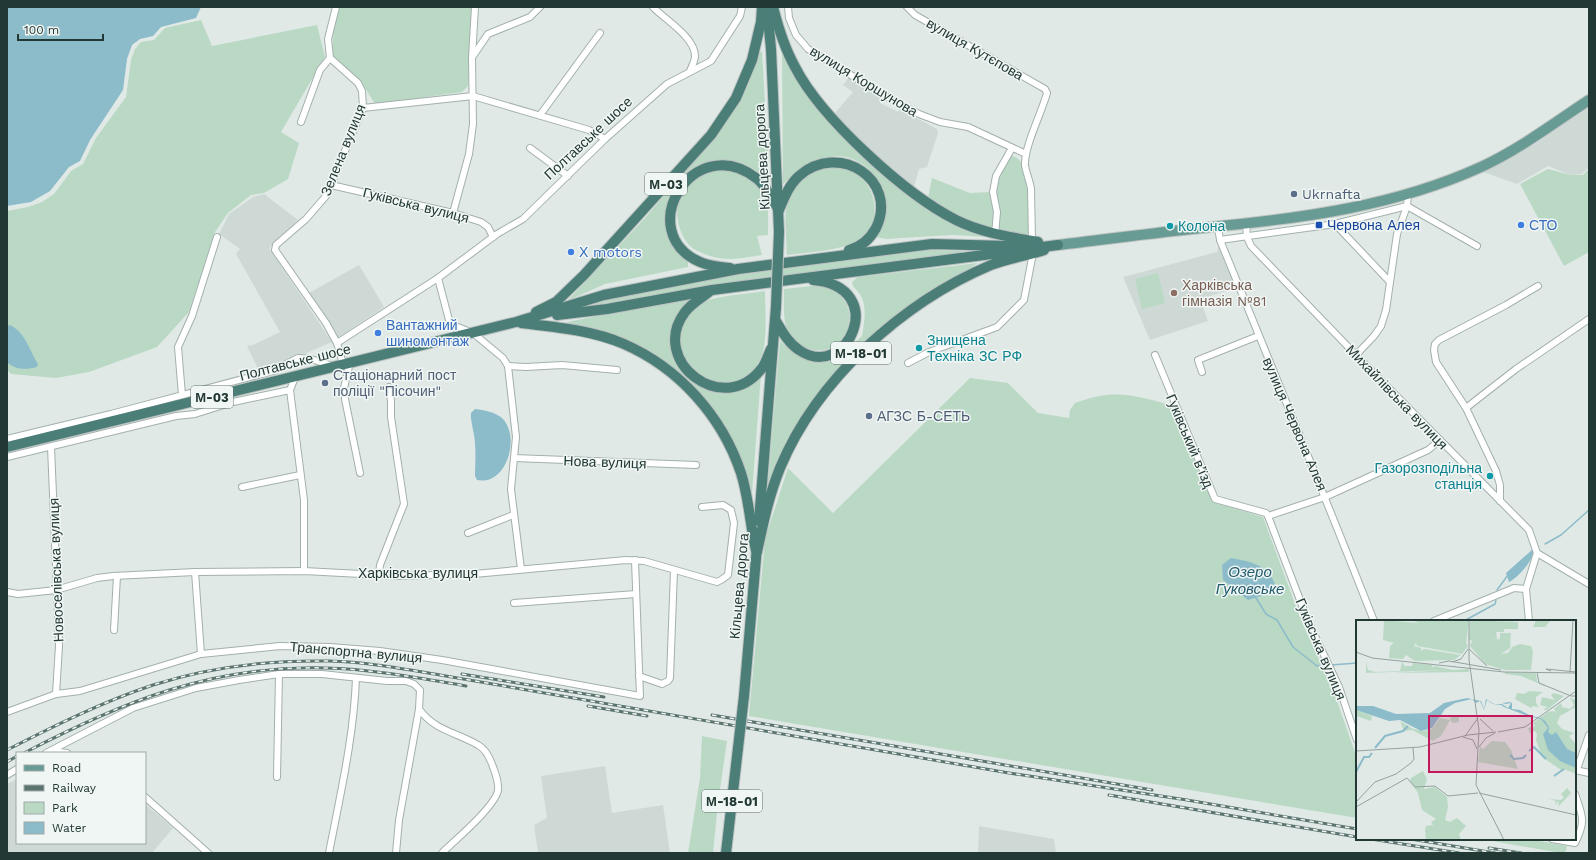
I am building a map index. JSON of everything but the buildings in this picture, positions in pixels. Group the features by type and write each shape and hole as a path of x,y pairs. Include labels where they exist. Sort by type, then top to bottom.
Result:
{"highway":[{"name":"М-03","path":"516,322 556,302 584,275 711,135 736,98 752,60 762,22 762,7"},
{"name":"Кільцева дорога","path":"726,853 744,696 776,321 779,210 771,49 767,7"},
{"path":"773,7 795,67 822,105 860,147 916,195 957,221 995,235 1058,244"},
{"path":"779,210 790,188 798,177 818,165 834,162 850,165 858,168 870,179 878,194 880,206 879,218 873,233 862,245 855,249 822,257"},
{"name":"М-03","path":"738,269 699,261 682,249 674,238 671,227 672,203 678,190 686,180 696,173 715,166 726,165 746,172 757,179 779,210"},
{"path":"533,318 604,295 738,269 822,257 932,244 1037,250"},
{"name":"М-18-01","path":"757,552 769,502 780,468 802,426 826,389 878,337 940,291 992,264 1058,244"},
{"path":"795,279 1037,250"},
{"name":"М-03","path":"533,318 607,309 712,290 795,279 824,281 842,289 854,306 856,326 847,344 830,354 820,356 810,355 800,351 792,345 776,321"},
{"path":"712,290 685,312 677,332 677,353 684,367 696,379 715,387 726,388 747,382 763,367 774,342"},
{"name":"Полтавське шосе","path":"7,447 533,318"},
{"name":"М-18-01","path":"516,322 571,329 624,344 649,357 672,373 691,390 722,431 741,474 757,552"}],"main road":[{"path":"1058,244 1246,224 1324,214 1369,206 1408,195 1482,166 1534,137 1589,100"}],"street":[{"path":"301,122 320,70 330,58 328,39 336,7"},
{"path":"453,213 469,154 473,124 472,58 475,7"},
{"path":"472,58 488,34 530,17 540,7"},
{"path":"653,7 678,28 694,48 695,59 690,71"},
{"name":"Полтавське шосе","path":"337,343 438,278 493,237 522,219 605,139 667,84 690,71 711,62 740,16 742,7"},
{"name":"вулиця Коршунова","path":"788,7 789,18 796,36 808,49 892,100 919,114 940,122 968,127 1026,154"},
{"name":"вулиця Кутєпова","path":"907,7 915,14 1047,92 1026,154"},
{"path":"540,115 600,32"},
{"name":"Зелена вулиця","path":"330,58 358,83 362,91 363,108 331,185 320,205 277,244 275,250 326,323 337,343 342,364"},
{"path":"363,108 473,96 589,130 605,139"},
{"path":"530,148 568,176"},
{"path":"995,235 997,212 993,192 996,176 1012,148"},
{"path":"1026,154 1025,165 1031,189 1032,241"},
{"name":"Гуківська вулиця","path":"331,185 453,213 485,224 491,231 493,237"},
{"path":"1356,355 1374,336 1381,326 1386,310 1389,280 1397,234 1407,206 1408,195"},
{"path":"1220,240 1335,224 1407,206 1477,246"},
{"name":"Михайлівська вулиця","path":"1246,224 1247,237 1251,246 1356,355 1529,530 1537,553"},
{"path":"1335,224 1389,280"},
{"name":"вулиця Червона Алея","path":"1218,227 1220,240 1258,336 1325,497 1374,620"},
{"path":"182,395 178,347 192,316 217,237"},
{"path":"908,363 929,352 996,327 1024,300 1037,250"},
{"path":"438,278 450,324 473,333 503,358 508,366 516,437 511,489 513,515 521,569"},
{"path":"1500,501 1500,485 1496,471 1466,408 1436,362 1434,350 1435,344 1538,286"},
{"path":"1466,408 1516,369 1589,318"},
{"path":"1202,372 1198,360 1258,336"},
{"name":"Гуківський в’їзд","path":"1155,355 1215,499 1267,515"},
{"path":"7,439 273,371 298,358 311,359 342,364 345,399 360,473"},
{"path":"508,366 526,367 562,365 617,370"},
{"path":"296,376 290,390 304,512 304,571"},
{"path":"379,575 380,566 404,504 391,417 389,387"},
{"path":"7,457 176,416 195,414 233,402 290,390"},
{"path":"1267,515 1325,497 1428,450 1440,440"},
{"name":"Новоселівська вулиця","path":"51,447 59,646 56,694"},
{"name":"Нова вулиця","path":"514,458 696,465"},
{"path":"242,487 300,475"},
{"name":"Харківська вулиця","path":"7,592 18,594 56,590 97,578 195,572 304,571 379,575 474,574 635,560 711,581 722,580 728,575 734,523 732,510 723,505 702,507"},
{"path":"468,533 513,515"},
{"name":"Гуківська вулиця","path":"1267,515 1308,621 1339,687 1356,737"},
{"path":"1528,620 1526,589 1537,553 1589,584"},
{"path":"635,560 639,676 662,684 668,682 670,678 674,570"},
{"path":"195,572 201,654"},
{"path":"114,630 117,576"},
{"path":"1436,620 1514,588 1526,589"},
{"path":"514,604 636,594"},
{"name":"Транспортна вулиця","path":"7,712 56,694 80,691 201,654 280,646 330,647 380,651 442,660 640,696 639,676"},
{"path":"277,777 279,674"},
{"name":"Транспортна вулиця","path":"48,752 134,708 196,688 279,674 322,674 406,681 414,684 420,690 419,709 399,820 396,853"},
{"path":"329,853 341,790 356,678"},
{"path":"419,709 427,720 451,733 479,745 489,755 498,783 498,792 492,804 442,853"},
{"path":"1589,735 1576,769 1589,773"},
{"path":"7,774 16,770"},
{"path":"1558,840 1575,843 1583,827 1582,815 1576,797"},
{"path":"146,798 208,853"}],"shaded area":[{"path":"850,76 882,98 880,103 898,112 900,109 937,129 938,133 927,167 919,169 914,187 874,153 834,114 853,92 843,85"},
{"path":"1589,107 1589,167 1582,174 1570,175 1548,166 1517,184 1483,172 1537,143"},
{"path":"264,194 298,220 269,248 332,342 260,373 247,346 253,345 280,332 236,254 240,249 219,234 229,214 253,197"},
{"name":"Харківська гімназія №81","path":"1220,240 1239,287 1200,299 1208,321 1150,340 1123,277 1217,252"},
{"path":"359,265 384,307 337,338 309,293"},
{"path":"605,766 612,813 663,805 670,853 538,853 534,825 547,818 541,776"},
{"path":"16,780 16,844 146,844 146,805 173,828 152,853 9,853 7,850 7,784"},
{"path":"979,826 1054,839 1056,853 978,853"}],"green space":[{"path":"339,7 473,7 468,86 462,92 375,104 362,83 332,57 334,22"},
{"path":"201,20 212,46 317,25 325,57 281,132 299,143 288,179 264,193 251,195 228,213 215,232 189,312 157,347 89,372 56,378 11,374 7,370 7,211 28,207 42,202 54,194 71,171 83,164 96,138 126,97 131,60 135,49 141,42 154,40 165,28"},
{"path":"782,50 796,74 908,192 989,235 989,237 952,235 886,239 876,237 885,221 885,198 881,187 868,169 859,162 848,158 837,156 814,162 801,169 783,184"},
{"path":"762,51 770,186 755,170 734,161 722,160 700,166 688,175 669,220 688,259 688,267 605,284 567,301 646,217 716,134 757,55"},
{"path":"1010,156 1017,158 1023,166 1026,177 1029,204 1029,237 998,232 958,219 928,198 932,178 970,193 991,192"},
{"path":"824,167 848,170 856,174 869,187 874,205 872,223 862,238 846,246 787,255 786,213 791,193 798,184 809,175"},
{"path":"725,168 749,177 756,183 765,196 768,211 768,235 757,236 762,255 728,259 707,255 690,246 680,229 677,210 682,193 687,185 701,175"},
{"path":"1548,169 1570,175 1583,175 1589,169 1589,252 1564,266 1520,184"},
{"path":"932,250 962,251 962,253 718,284 596,305 595,303 636,293 762,271"},
{"path":"978,263 923,297 846,363 767,493 780,341 786,347 800,355 814,359 829,358 840,354 862,336 865,317 864,303 852,282 858,277"},
{"path":"1158,273 1165,303 1142,309 1135,279"},
{"path":"813,286 832,290 843,299 849,311 849,324 844,336 835,346 822,350 806,348 796,342 787,330 785,321 784,289"},
{"path":"765,291 765,342 761,357 751,372 737,381 722,383 707,380 694,371 685,359 680,343 683,324 696,306 703,302 725,296"},
{"path":"699,296 679,315 677,359 715,390 761,374 751,507 724,429 674,371 567,322"},
{"path":"970,378 1008,383 1038,413 1069,418 1070,410 1075,403 1100,396 1133,396 1170,405 1213,502 1263,517 1301,620 1332,687 1356,755 1356,818 749,716 765,539 788,468 833,513"},
{"path":"702,736 727,741 718,803 713,853 688,853 700,778"},
{"path":"1487,840 1534,840 1567,846 1566,851 1561,853"}],"water":[{"path":"7,7 201,7 196,18 161,27 153,36 140,39 132,45 127,59 123,90 90,140 80,161 69,167 50,191 31,202 7,206"},
{"path":"10,325 20,332 27,342 38,364 37,367 21,369 10,365 7,362 7,326"},
{"path":"475,409 493,413 502,418 508,426 510,436 508,458 503,468 496,475 487,480 477,480 475,476 475,440 471,413"},
{"path":"1533,549 1529,563 1517,577 1509,582 1506,573"},
{"name":"Озеро Гуковське","path":"1231,558 1258,565 1268,572 1275,584 1264,595 1248,600 1223,580 1222,565"}],"waterway":[{"path":"1545,544 1561,535 1589,510"},
{"path":"1497,590 1508,575"},
{"path":"1256,598 1266,614 1277,620 1293,647 1317,666 1327,665"},
{"path":"1466,620 1495,604 1496,600"},
{"path":"1331,665 1356,663"}],"railway":[{"path":"7,750 60,723 97,707 153,685 174,679 218,669 263,663 329,661 371,664 413,670 1009,773 1187,800 1356,829"},
{"path":"26,752 96,718 132,703 168,690 206,680 244,673 283,669 343,669 396,674 466,686"},
{"path":"462,674 604,697"},
{"path":"588,706 647,716"},
{"path":"712,715 1152,790"},
{"path":"7,762 16,757"},
{"path":"1109,795 1356,837"},
{"path":"1377,840 1459,853"},
{"path":"1417,840 1495,853"},
{"path":"1489,848 1521,853"}],"place":[{"name":"Ukrnafta","path":"1294,194"},
{"name":"Червона Алея","path":"1319,225"},
{"name":"СТО","path":"1521,225"},
{"name":"Колона","path":"1170,226"},
{"name":"Х motors","path":"571,252"},
{"name":"Харківська гімназія №81","path":"1174,293"},
{"name":"Вантажний шиномонтаж","path":"378,333"},
{"name":"Знищена Техніка ЗС РФ","path":"919,348"},
{"name":"Стаціонарний пост поліції \"Пісочин\"","path":"325,383"},
{"name":"АГЗС Б-СЕТЬ","path":"869,416"},
{"name":"Газорозподільна станція","path":"1490,476"}]}
